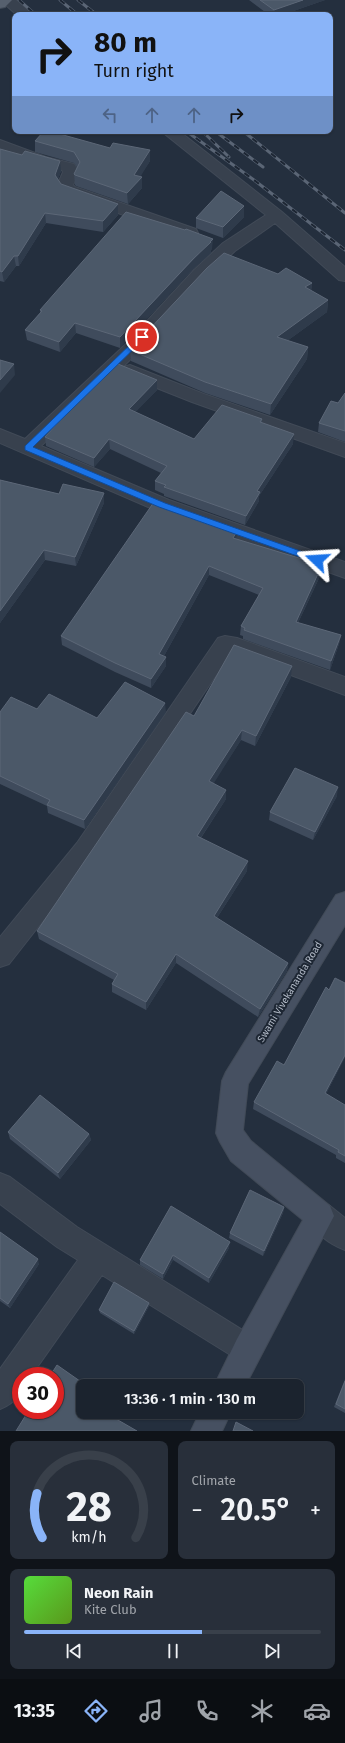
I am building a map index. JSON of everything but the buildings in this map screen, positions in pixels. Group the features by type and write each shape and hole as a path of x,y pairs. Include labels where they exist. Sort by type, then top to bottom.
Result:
{"main road":[{"path":"0,4 6,0"}],"street":[{"path":"6,0 22,12"},
{"path":"173,134 276,215 345,276"},
{"path":"0,145 40,160 68,167 71,172 65,186 69,190 217,242"},
{"path":"27,448 132,348 200,274 217,242 276,215"},
{"path":"114,364 198,398 345,450"},
{"path":"0,436 162,505 345,570"},
{"path":"0,956 85,850 221,647 225,644 230,644 345,686"},
{"name":"Swami Vivekananda Road","path":"320,1216 241,1151 230,1133 235,1081 345,903"},
{"path":"0,1187 67,1237 247,1349"},
{"path":"232,1379 247,1349 320,1216 345,1236"},
{"path":"0,1394 98,1256"},
{"path":"206,1431 212,1419"}],"railway":[{"path":"19,0 33,12"},
{"path":"60,0 74,12"},
{"path":"78,0 93,12"},
{"path":"190,134 254,180 345,250"},
{"path":"205,134 229,157"},
{"path":"219,134 263,167"},
{"path":"247,134 345,213"}],"route":[{"path":"142,337 27,448 162,505 317,560"}]}
